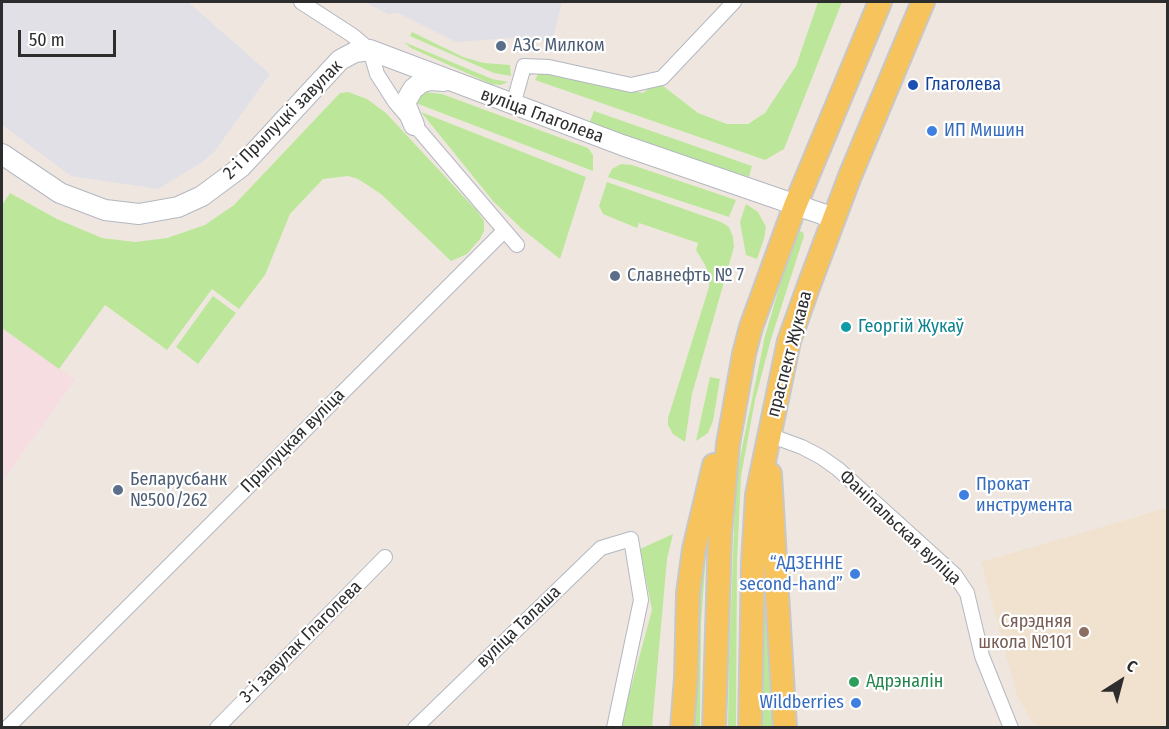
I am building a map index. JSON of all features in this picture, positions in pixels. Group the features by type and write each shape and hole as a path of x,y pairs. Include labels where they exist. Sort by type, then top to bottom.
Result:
{"main road":[{"path":"714,728 720,534 728,444 751,327 795,206 880,2"},
{"name":"праспект Жукава","path":"750,728 753,562 757,495 789,341 834,218 923,2"},
{"path":"768,438 785,728"},
{"path":"681,728 686,678 688,593 694,549 715,462 728,444"}],"street":[{"name":"вуліца Глаголева","path":"301,2 352,35 370,50 513,105 795,206"},
{"path":"513,105 524,66 549,68 631,84 662,78 734,2"},
{"path":"370,50 377,74 395,102 516,245"},
{"name":"2-і Прылуцкі завулак","path":"2,154 60,193 105,210 139,213 178,207 202,196 241,167 340,60 355,52 370,50"},
{"path":"414,124 405,104 413,89 422,82 431,80 450,81"},
{"path":"795,206 834,218"},
{"name":"Прылуцкая вуліца","path":"7,728 504,231"},
{"name":"Фаніпальская вуліца","path":"768,438 802,447 829,463 955,575 967,593 982,656 1011,728"},
{"name":"вуліца Талаша","path":"415,728 601,548 631,539 641,600 614,728"},
{"name":"3-і завулак Глаголева","path":"217,728 385,557"}],"shaded area":[{"path":"2,2 188,2 270,74 215,151 201,163 158,189 71,176 2,125"},
{"path":"365,2 562,2 552,43 525,37 456,42 398,13 388,14"},
{"path":"2,328 75,380 2,482"},
{"name":"Сярэдняя школа №101","path":"1167,508 1167,727 1039,727 1033,723 1017,696 981,562"}],"green space":[{"path":"818,2 842,2 784,149 765,160 535,80 539,72 643,93 658,82 698,113 727,124 748,124 765,113 796,66"},
{"path":"412,32 463,57 484,63 510,65 511,76 494,73 410,36"},
{"path":"404,42 492,79 508,82 501,85 491,84 411,48"},
{"path":"348,92 367,99 386,113 477,211 484,221 484,231 467,254 451,261 381,194 358,179 348,176 323,179 290,214 265,275 239,309 212,289 167,350 105,305 59,369 2,328 2,205 10,193 57,219 102,238 135,242 167,238 205,225 234,205 340,93"},
{"path":"425,92 442,94 588,148 593,155 593,171 413,102 418,95"},
{"path":"594,111 752,166 749,177 589,124"},
{"path":"421,112 586,177 560,259 522,229 493,201"},
{"path":"621,164 632,165 736,200 729,217 608,177 612,169"},
{"path":"607,182 721,222 729,227 733,237 734,247 692,394 685,442 673,434 668,425 668,418 709,287 709,276 696,250 698,243 639,223 637,228 603,214 599,206"},
{"path":"746,204 758,212 766,227 757,259 746,255 740,222"},
{"path":"799,231 803,232 804,236 771,339 755,400 741,476 737,561 736,727 728,728 736,477 765,336"},
{"path":"213,296 236,313 198,364 176,347"},
{"path":"710,377 720,379 713,421 708,433 696,441"},
{"path":"673,534 667,559 652,727 620,728 652,610 640,549"},
{"path":"707,541 701,624 700,727 688,728 699,557"},
{"path":"763,556 769,556 778,727 760,728"}],"place":[{"name":"АЗС Милком","path":"501,46"},
{"name":"Глаголева","path":"913,85"},
{"name":"ИП Мишин","path":"932,131"},
{"name":"Славнефть № 7","path":"615,276"},
{"name":"Георгій Жукаў","path":"846,327"},
{"name":"Беларусбанк №500/262","path":"118,490"},
{"name":"Прокат инструмента","path":"964,495"},
{"name":"“АДЗЕННЕ second-hand”","path":"855,574"},
{"name":"Сярэдняя школа №101","path":"1084,632"},
{"name":"Адрэналін","path":"854,682"},
{"name":"Wildberries","path":"856,703"}]}
